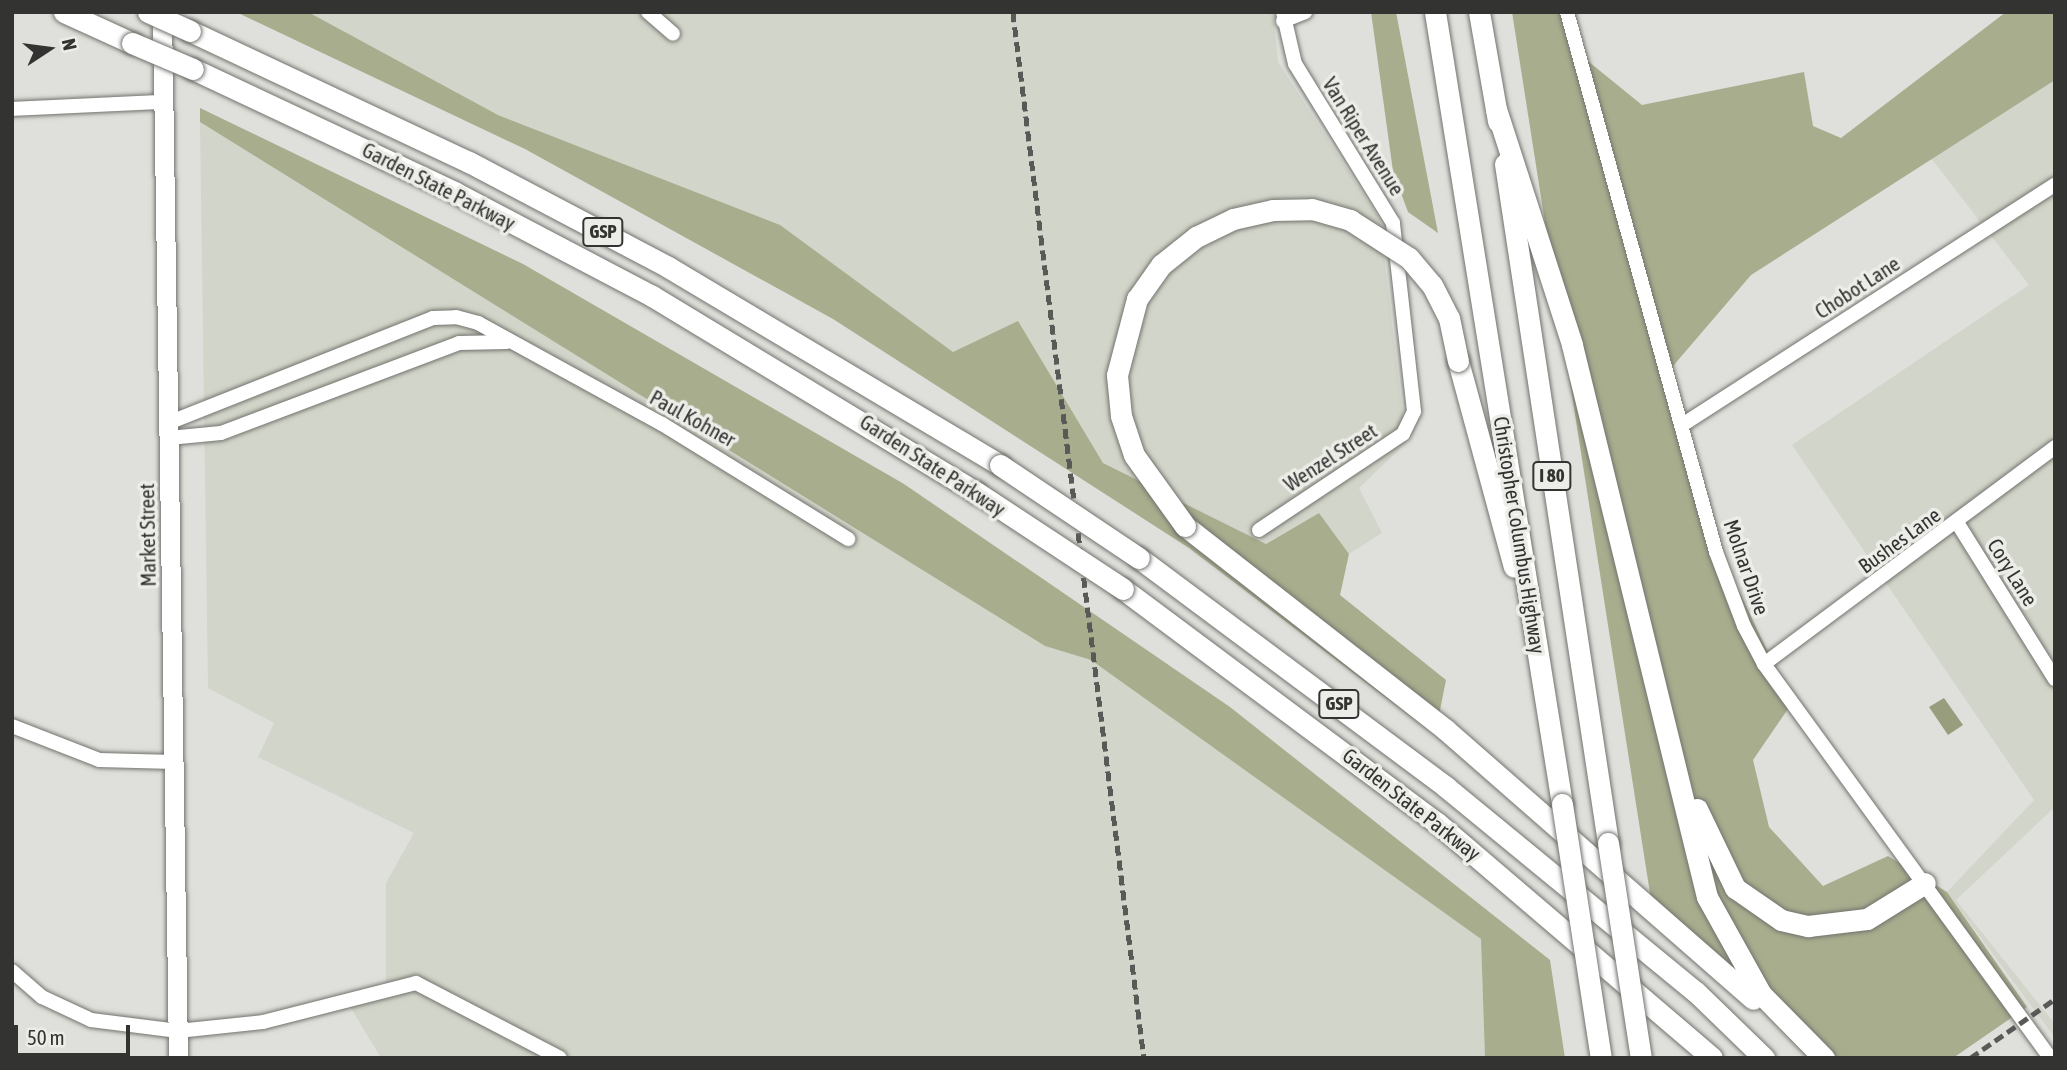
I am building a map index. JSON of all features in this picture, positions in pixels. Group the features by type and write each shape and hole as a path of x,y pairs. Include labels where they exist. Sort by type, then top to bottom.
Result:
{"highway":[{"name":"Garden State Parkway","path":"64,12 193,69 454,192 652,296 976,492 1123,589 1425,814 1712,1058"},
{"name":"Garden State Parkway","path":"148,12 413,134 657,261 1000,465 1139,558 1446,787 1696,992 1764,1058"},
{"name":"Christopher Columbus Highway","path":"1436,12 1601,1058"},
{"name":"Christopher Columbus Highway","path":"1479,12 1641,1058"},
{"path":"1496,109 1554,279 1689,786 1735,888 1781,920 1819,926 1867,919 1926,883"},
{"path":"1540,660 1458,361 1449,318 1432,285 1409,258 1350,220 1312,209 1273,210 1233,219 1196,237 1161,265 1137,299 1117,375 1121,416 1134,455 1185,526 1446,730 1819,1058"},
{"path":"1608,486 1707,897 1760,994 1824,1058"}],"main road":[{"name":"Market Street","path":"162,12 178,1058"}],"street":[{"path":"648,12 673,34"},
{"path":"1283,16 1305,12"},
{"name":"Molnar Drive","path":"1567,12 1728,589 1765,664 2050,1058"},
{"name":"Van Riper Avenue","path":"1283,16 1295,64 1392,223 1414,411"},
{"path":"12,109 163,102"},
{"name":"Chobot Lane","path":"1682,425 2055,185"},
{"name":"Paul Kohner","path":"168,430 433,318 478,323 739,468 848,539"},
{"path":"168,430 221,433 458,343 512,342"},
{"name":"Wenzel Street","path":"1259,530 1403,435 1414,411"},
{"name":"Bushes Lane","path":"1765,664 1958,524 2055,447"},
{"name":"Cory Lane","path":"1958,524 2055,679"},
{"path":"12,726 99,760 174,762"},
{"path":"12,971 42,997 91,1020 178,1031 263,1021 416,983 560,1058"}],"shaded area":[{"path":"236,12 308,12 498,115 780,225 953,352 1018,321 1103,463 1266,544 1319,513 1349,554 1340,595 1446,680 1435,735 1189,548 833,319 525,149"},
{"path":"308,12 1273,12 1278,62 1380,220 1406,443 1359,488 1382,533 1349,554 1319,513 1266,544 1103,463 1018,322 953,352 779,225 498,115"},
{"path":"1371,12 1396,12 1438,233 1408,212 1393,171"},
{"path":"1512,12 1567,12 1578,53 1642,105 1804,72 1813,126 1841,138 2006,12 2055,12 2055,80 1751,275 1667,373 1712,534 1792,703 1753,760 1769,827 1823,886 1888,856 1947,892 2027,1007 1953,1058 1836,1058 1652,906"},
{"path":"2055,80 2055,807 1956,900 2055,1024 2055,1038 1947,892 2034,800 1792,445 2029,285 1931,158"},
{"path":"200,108 523,264 904,484 1230,707 1550,960 1565,1058 1485,1058 1481,939 1091,660 1045,646 200,122"},
{"path":"200,122 1045,646 1091,660 1481,939 1485,1058 381,1058 349,1005 386,991 386,883 414,833 258,757 274,723 208,688"},
{"path":"1944,698 1963,725 1948,735 1929,707"}],"railway":[{"path":"1013,12 1144,1058"},
{"path":"1970,1058 2055,999"}]}
